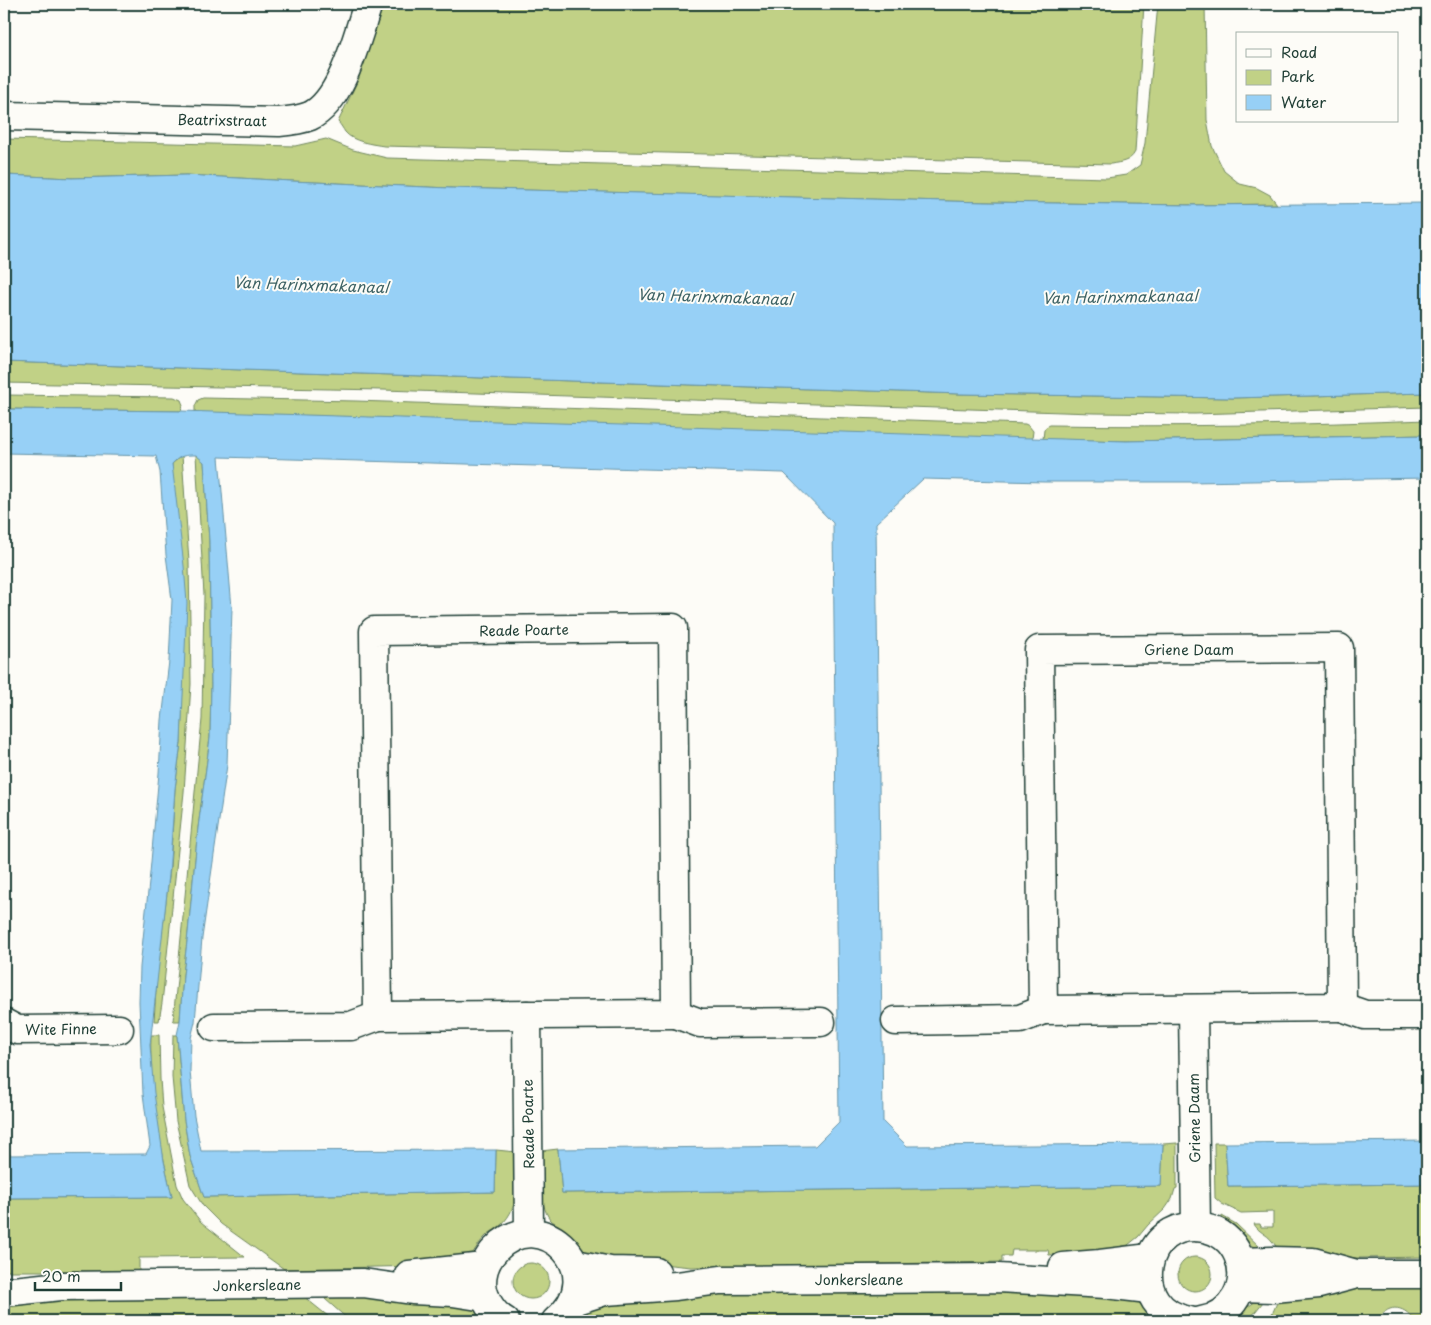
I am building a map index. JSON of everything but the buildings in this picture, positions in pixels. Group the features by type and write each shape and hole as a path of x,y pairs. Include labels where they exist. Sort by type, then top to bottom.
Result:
{"street":[{"name":"Beatrixstraat","path":"4,116 296,121 312,115 330,99 341,82 368,4"},
{"name":"Reade Poarte","path":"378,1016 374,631 653,628 673,628 676,1014"},
{"name":"Griene Daam","path":"1043,1010 1039,650 1339,648 1342,1007"},
{"path":"896,1021 1020,1019 1043,1010 1342,1007 1365,1015 1427,1015"},
{"name":"Griene Daam","path":"1193,1009 1196,1226"},
{"path":"214,1027 351,1026 378,1016 676,1014 700,1023 821,1022"},
{"name":"Reade Poarte","path":"527,1015 529,1233"},
{"name":"Wite Finne","path":"4,1023 17,1030 120,1029"},
{"path":"1190,1321 1180,1320 1167,1313 1156,1302 1149,1289 1147,1273 1150,1258 1157,1245 1168,1235 1181,1228 1196,1226 1211,1229 1225,1237 1235,1248 1241,1275 1235,1301 1224,1313 1211,1320 1201,1321"},
{"path":"505,1321 491,1309 485,1297 482,1287 484,1267 491,1254 501,1243 514,1236 529,1233 544,1235 557,1241 568,1251 575,1264 578,1276 577,1289 573,1301 566,1313 556,1321"},
{"name":"Jonkersleane","path":"998,1278 1036,1269 1150,1258"},
{"name":"Jonkersleane","path":"575,1264 610,1270 674,1273 720,1280"},
{"name":"Jonkersleane","path":"363,1283 407,1275 484,1267"},
{"path":"1241,1275 1273,1288 1319,1284 1357,1274 1427,1274"},
{"name":"Jonkersleane","path":"4,1278 61,1286"},
{"name":"Jonkersleane","path":"573,1301 605,1291 676,1286 720,1280 998,1278 1106,1284 1149,1289"},
{"name":"Jonkersleane","path":"4,1292 61,1286 363,1283 485,1297"}],"green space":[{"path":"383,4 1144,4 1135,152 1128,160 1111,164 384,146 368,143 348,135 338,122 359,78"},
{"path":"1158,4 1205,4 1207,120 1212,146 1224,171 1240,184 1257,188 1270,195 1277,204 1188,205 985,202 450,188 186,175 72,178 4,175 4,139 295,146 326,139 353,150 387,158 1107,178 1126,175 1140,165 1145,143"},
{"path":"4,362 961,394 1232,398 1427,393 1427,407 1194,414 1093,413 383,390 4,383"},
{"path":"4,395 174,397 181,400 183,405 181,411 4,409"},
{"path":"203,398 356,401 1025,424 1033,431 1032,439 195,412 198,400"},
{"path":"1427,420 1427,435 1127,441 1043,439 1044,430 1050,425 1239,425"},
{"path":"182,455 189,562 191,684 184,792 162,1003 159,1021 154,1021 181,742 183,683 172,464"},
{"path":"196,455 204,461 209,541 210,738 198,828 180,1021 173,1021 202,719 204,595"},
{"path":"151,1035 159,1035 162,1107 177,1185 183,1199 201,1222 245,1257 139,1258 139,1271 4,1271 4,1198 172,1197 156,1116"},
{"path":"173,1035 177,1035 184,1120 190,1156 204,1197 495,1192 496,1150 516,1152 517,1181 515,1200 508,1217 498,1228 485,1236 471,1256 423,1266 284,1269 221,1224 203,1206 190,1185 176,1121 172,1077"},
{"path":"1177,1143 1177,1188 1172,1199 1165,1209 1128,1245 1101,1251 1049,1255 1048,1250 1012,1250 1011,1256 1002,1256 1002,1262 691,1267 584,1256 573,1237 554,1223 546,1213 541,1186 541,1151 558,1149 562,1193 1161,1186 1163,1144"},
{"path":"1214,1143 1225,1143 1228,1186 1427,1184 1427,1257 1359,1258 1278,1252 1273,1242 1254,1224 1260,1224 1261,1227 1273,1227 1273,1212 1241,1213 1222,1204 1215,1198"},
{"path":"1222,1216 1236,1224 1262,1250 1252,1246 1242,1238 1222,1219"},
{"path":"1195,1257 1202,1258 1207,1262 1211,1267 1211,1281 1207,1286 1202,1290 1195,1291 1188,1290 1183,1286 1179,1281 1178,1274 1179,1267 1183,1262 1188,1258"},
{"path":"531,1263 544,1268 549,1281 544,1294 531,1299 518,1294 513,1281 518,1268"},
{"path":"1381,1285 1427,1285 1427,1320 1414,1320 1405,1311 1395,1308 1385,1311 1378,1321 1265,1321 1273,1312 1279,1298 1313,1296"},
{"path":"1036,1289 1138,1301 1157,1321 576,1321 590,1305 673,1292"},
{"path":"390,1295 470,1306 477,1311 484,1321 350,1321 325,1299 326,1296"},
{"path":"303,1296 334,1321 166,1321 152,1316 138,1321 4,1321 4,1301"},
{"path":"1256,1301 1263,1302 1248,1321 1233,1321 1245,1309"}],"water":[{"name":"Van Harinxmakanaal","path":"4,175 72,178 186,175 450,188 985,202 1188,205 1427,203 1427,393 1232,398 961,394 4,362"},
{"path":"4,409 181,411 1126,441 1427,435 1427,478 1192,482 1044,482 923,479 876,523 883,1122 907,1146 1163,1144 1161,1186 562,1193 558,1149 815,1146 839,1122 833,523 784,473 219,457 232,608 227,765 202,938 195,1022 191,1038 190,1071 194,1116 201,1151 496,1150 495,1192 204,1197 190,1156 184,1120 177,1035 180,1021 198,828 210,738 209,541 204,462 196,455 180,457 172,464 187,603 181,742 175,789 169,875 150,1045 154,1093 164,1161 172,1197 4,1198 4,1155 146,1154 150,1146 143,1094 139,1002 140,967 169,661 172,600 166,555 160,472 156,456 4,453"},
{"path":"1427,1141 1427,1184 1228,1186 1225,1143"}]}
